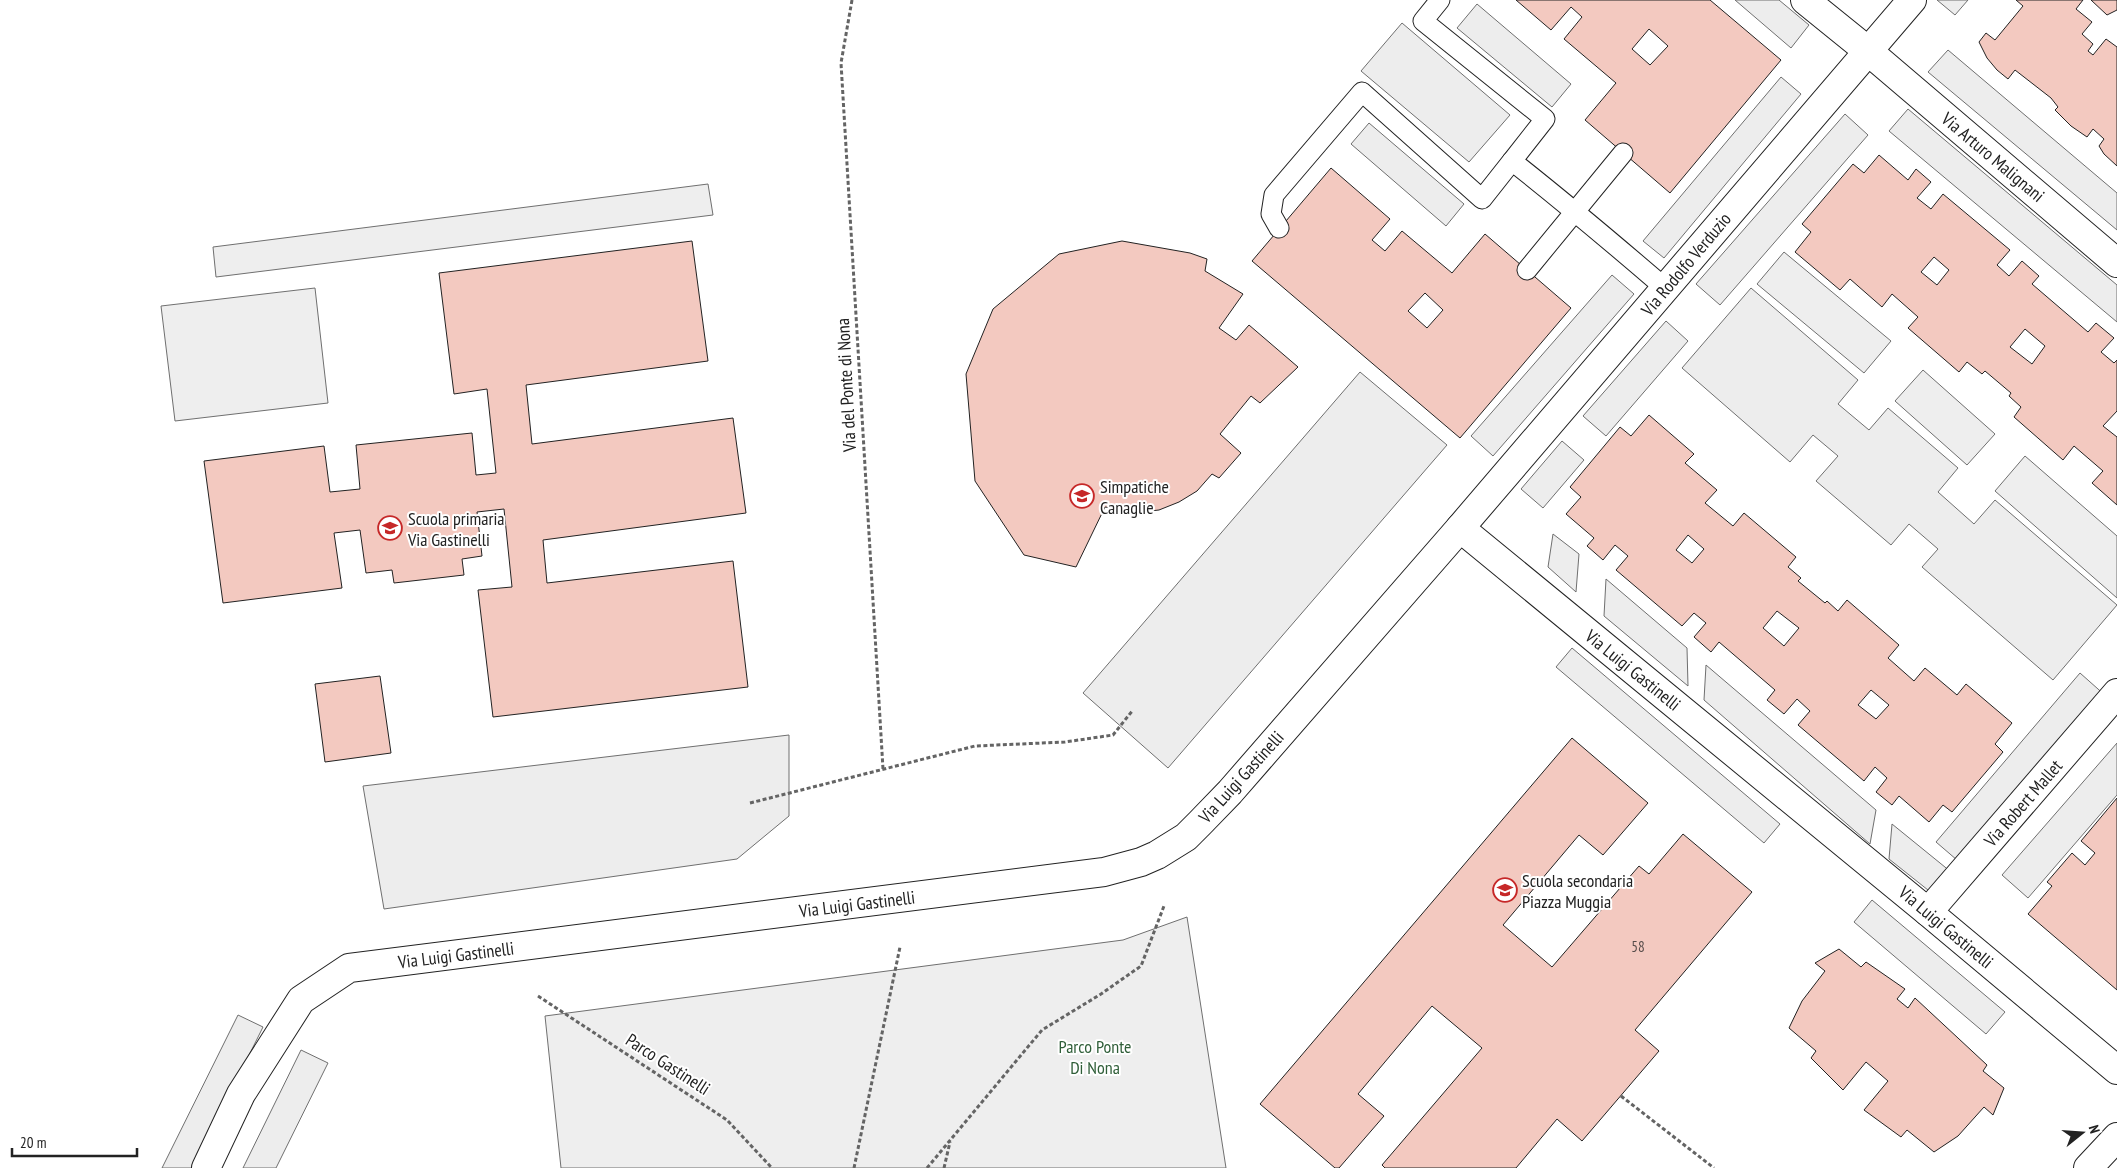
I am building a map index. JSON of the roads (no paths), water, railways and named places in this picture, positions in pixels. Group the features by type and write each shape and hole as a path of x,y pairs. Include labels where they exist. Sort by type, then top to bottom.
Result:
{"street":[{"name":"Via Arturo Malignani","path":"1805,0 1868,51 2117,263"},
{"name":"Via Rodolfo Verduzio","path":"1460,528 1912,0"},
{"name":"Via Luigi Gastinelli","path":"206,1168 241,1094 301,1000 348,968 1104,872 1141,862 1157,855 1186,837 1230,792 1460,528 1928,912 2117,1070"},
{"name":"Via Robert Mallet","path":"1928,912 2117,693"},
{"path":"2088,1168 2117,1136"}],"lane":[{"path":"1279,228 1271,214 1274,195 1362,92 1482,199 1545,119 1423,21 1440,0"},
{"path":"1527,270 1623,153"},
{"path":"1512,160 1665,288"}],"place":[{"name":"Simpatiche Canaglie","path":"1082,496"},
{"name":"Scuola primaria Via Gastinelli","path":"390,528"},
{"name":"Scuola secondaria Piazza Muggia","path":"1505,890"}],"park label":[{"name":"Parco Ponte Di Nona","path":"1095,1056"}]}
